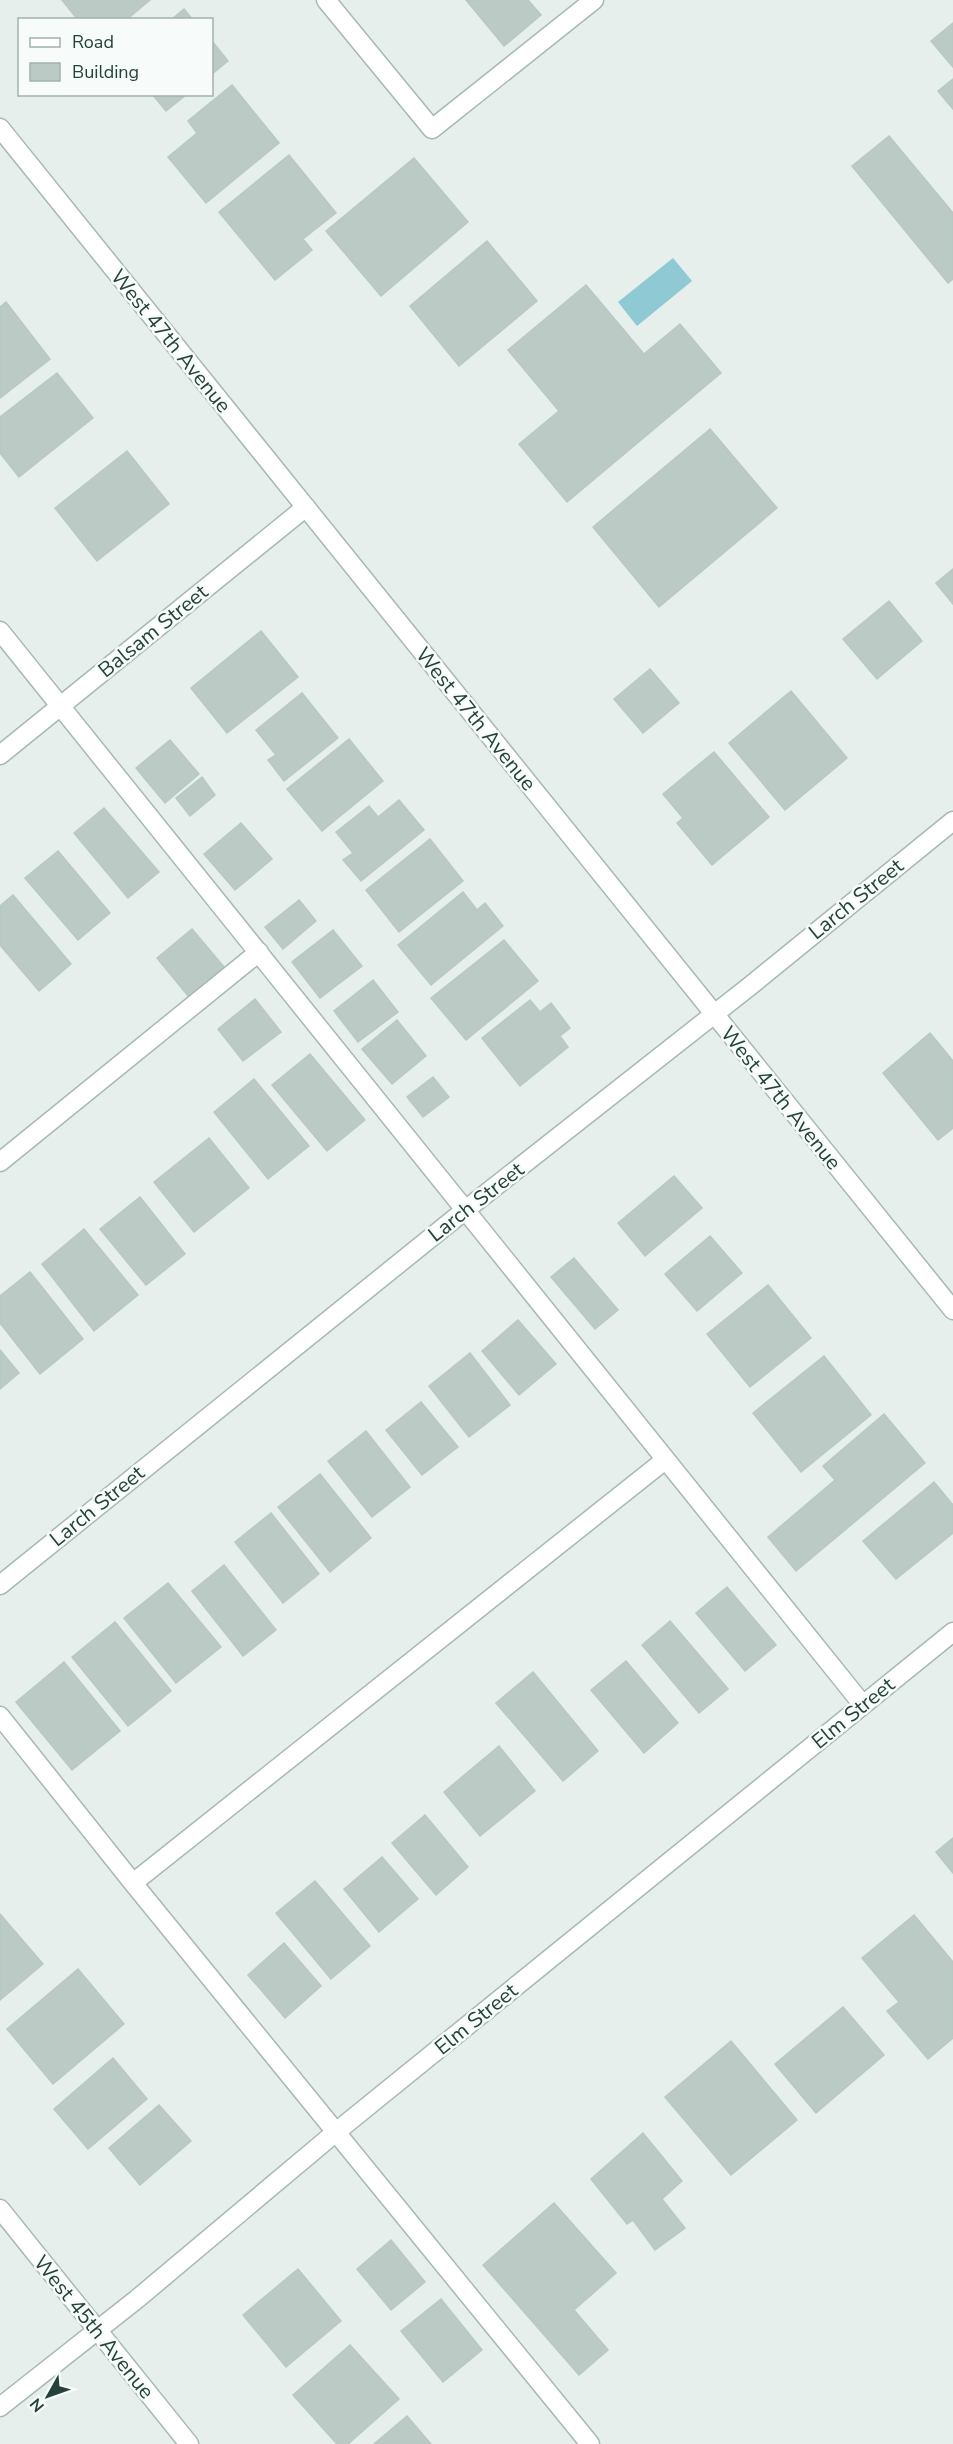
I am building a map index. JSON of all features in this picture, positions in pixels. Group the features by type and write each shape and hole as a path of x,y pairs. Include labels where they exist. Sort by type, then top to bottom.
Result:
{"street":[{"path":"326,0 432,129 594,0"},
{"name":"West 47th Avenue","path":"0,128 953,1310"},
{"name":"Balsam Street","path":"0,755 306,507"},
{"path":"0,631 863,1705"},
{"name":"Larch Street","path":"0,1585 464,1210 953,821"},
{"path":"0,1162 259,952"},
{"path":"133,1883 665,1460"},
{"name":"Elm Street","path":"0,2408 336,2132 953,1632"},
{"path":"0,1716 133,1883 590,2444"},
{"name":"West 45th Avenue","path":"0,2209 189,2444"}],"water":[{"path":"673,258 692,281 637,326 618,302"}],"building":[{"path":"62,0 150,0 128,18 76,18"},
{"path":"466,0 528,0 541,15 504,46"},
{"path":"184,9 191,18 173,18"},
{"path":"953,23 953,67 931,41"},
{"path":"213,42 228,61 213,73"},
{"path":"953,79 953,109 938,91"},
{"path":"232,85 279,143 206,203 168,157 197,133 188,121"},
{"path":"154,96 185,96 166,111"},
{"path":"889,136 953,213 953,279 948,283 852,166"},
{"path":"289,155 336,213 303,239 312,250 275,280 219,212"},
{"path":"414,158 468,222 381,296 326,231"},
{"path":"487,241 537,301 459,366 410,306"},
{"path":"586,285 644,354 680,324 721,373 567,502 519,444 559,411 508,350"},
{"path":"6,302 50,359 0,398 0,307"},
{"path":"57,373 93,418 19,477 0,453 0,417"},
{"path":"710,429 777,508 659,607 593,527"},
{"path":"127,451 169,504 97,561 55,508"},
{"path":"953,569 953,604 936,583"},
{"path":"889,601 922,641 877,679 843,639"},
{"path":"261,631 298,677 227,733 191,688"},
{"path":"650,669 679,703 643,733 614,699"},
{"path":"791,691 847,758 785,810 729,743"},
{"path":"302,693 338,738 284,781 268,760 276,755 256,730"},
{"path":"349,739 383,781 322,831 287,789"},
{"path":"170,740 199,774 165,803 136,768"},
{"path":"714,752 769,817 712,865 677,823 683,818 663,794"},
{"path":"202,777 215,795 190,816 176,798"},
{"path":"399,800 424,830 361,881 343,860 353,853 336,832 369,806 378,817"},
{"path":"104,808 159,872 128,898 74,833"},
{"path":"241,823 272,859 235,890 204,854"},
{"path":"430,839 463,881 399,932 366,890"},
{"path":"58,851 110,913 78,940 25,878"},
{"path":"463,892 477,910 485,903 503,926 431,985 398,945"},
{"path":"13,895 71,964 39,991 0,945 0,906"},
{"path":"299,900 316,921 283,949 265,927"},
{"path":"192,929 224,967 189,997 157,958"},
{"path":"333,930 362,966 320,998 292,962"},
{"path":"504,940 538,981 466,1040 431,998"},
{"path":"373,980 398,1012 358,1042 334,1011"},
{"path":"255,999 281,1032 243,1061 218,1029"},
{"path":"530,1000 540,1012 551,1003 570,1028 560,1036 568,1047 520,1086 482,1038"},
{"path":"397,1020 426,1056 392,1084 362,1049"},
{"path":"930,1033 953,1061 953,1128 938,1140 883,1073"},
{"path":"310,1054 365,1120 327,1151 272,1085"},
{"path":"433,1077 449,1097 423,1117 407,1097"},
{"path":"254,1079 309,1146 268,1179 214,1112"},
{"path":"209,1138 249,1188 194,1232 154,1182"},
{"path":"674,1176 702,1208 645,1256 618,1223"},
{"path":"140,1197 185,1254 146,1285 100,1229"},
{"path":"84,1229 138,1295 94,1331 42,1264"},
{"path":"710,1236 742,1273 697,1311 665,1274"},
{"path":"574,1258 618,1310 595,1329 551,1277"},
{"path":"30,1272 83,1339 40,1374 0,1323 0,1296"},
{"path":"768,1285 811,1338 750,1387 707,1334"},
{"path":"518,1320 556,1364 519,1395 482,1351"},
{"path":"0,1350 19,1373 0,1389"},
{"path":"470,1353 510,1405 469,1437 429,1386"},
{"path":"824,1356 871,1415 801,1472 753,1413"},
{"path":"421,1402 458,1447 422,1475 386,1430"},
{"path":"884,1414 925,1463 796,1571 768,1537 835,1480 823,1466"},
{"path":"366,1431 410,1487 372,1517 328,1461"},
{"path":"320,1474 371,1538 330,1572 278,1507"},
{"path":"934,1482 953,1505 953,1533 896,1579 863,1541"},
{"path":"271,1513 319,1574 283,1603 235,1542"},
{"path":"224,1565 276,1630 243,1656 192,1591"},
{"path":"168,1583 221,1647 176,1683 124,1618"},
{"path":"727,1587 776,1645 745,1671 696,1613"},
{"path":"670,1621 728,1689 699,1713 642,1645"},
{"path":"115,1622 171,1691 128,1726 72,1657"},
{"path":"626,1661 678,1723 644,1753 591,1690"},
{"path":"64,1662 120,1731 72,1770 16,1702"},
{"path":"533,1672 598,1751 563,1781 496,1703"},
{"path":"499,1746 535,1791 480,1836 444,1792"},
{"path":"425,1815 468,1867 436,1895 392,1843"},
{"path":"953,1838 953,1873 936,1852"},
{"path":"382,1857 418,1899 379,1932 344,1889"},
{"path":"315,1881 370,1946 331,1979 276,1913"},
{"path":"0,1914 43,1964 0,2000"},
{"path":"914,1915 953,1962 953,2038 928,2059 887,2011 899,2002 862,1958"},
{"path":"284,1943 321,1986 285,2018 248,1975"},
{"path":"78,1969 124,2024 53,2084 7,2029"},
{"path":"843,2007 884,2055 816,2113 775,2064"},
{"path":"731,2041 797,2120 731,2175 665,2097"},
{"path":"113,2058 147,2099 88,2149 54,2109"},
{"path":"159,2105 191,2141 140,2185 109,2148"},
{"path":"643,2133 682,2181 662,2199 685,2228 655,2250 633,2220 627,2224 591,2179"},
{"path":"554,2203 616,2273 574,2310 608,2350 579,2375 483,2265"},
{"path":"391,2240 425,2282 391,2310 357,2269"},
{"path":"298,2269 341,2321 286,2367 243,2315"},
{"path":"441,2299 482,2350 443,2382 401,2331"},
{"path":"350,2345 399,2399 348,2444 337,2444 293,2395"},
{"path":"407,2416 431,2444 374,2444"}]}
